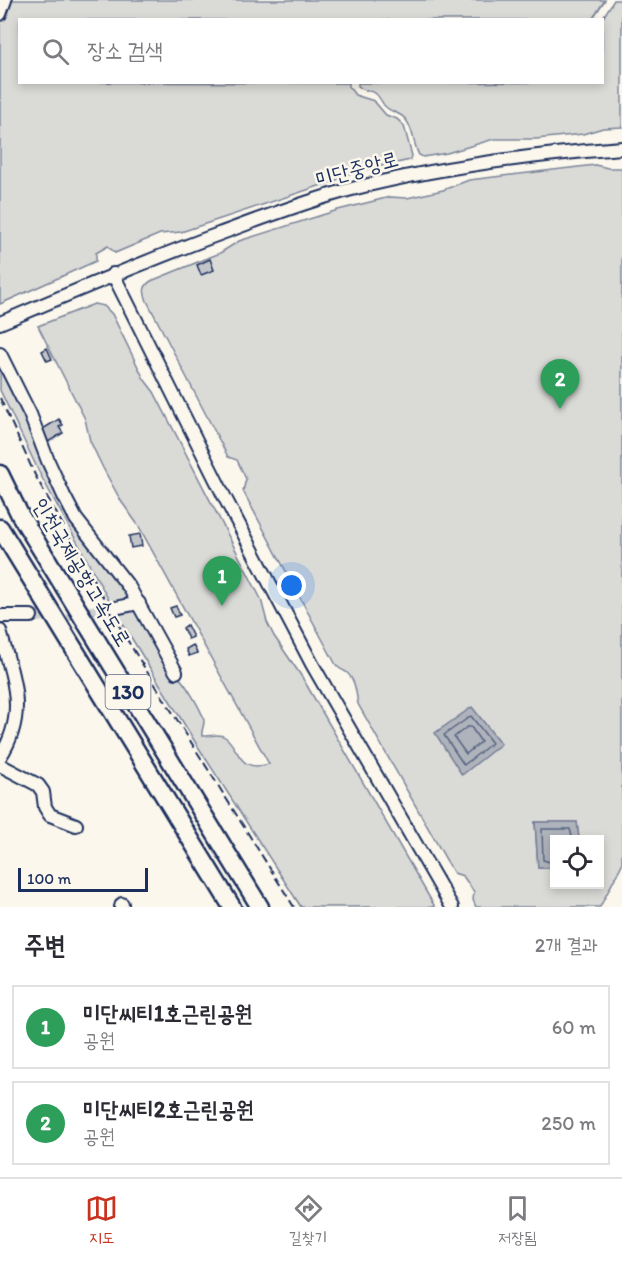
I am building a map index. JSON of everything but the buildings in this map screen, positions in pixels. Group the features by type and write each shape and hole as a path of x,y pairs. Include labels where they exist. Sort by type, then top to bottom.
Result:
{"highway":[{"name":"인천국제공항고속도로","path":"0,474 20,515 260,907"},
{"name":"130","path":"0,528 232,907"}],"street":[{"path":"0,14 5,0"},
{"name":"미단중앙로","path":"0,323 113,274 284,210 347,190 487,161 622,148"},
{"path":"113,274 225,498 312,664 452,907"},
{"path":"0,354 26,403 54,476 76,519 115,567 139,603 176,672"},
{"path":"115,608 139,603"},
{"path":"0,616 31,616"},
{"path":"0,631 18,702 13,732 0,757"},
{"path":"0,765 38,785 43,792 45,807 50,815 76,825"}],"shaded area":[{"path":"0,0 605,0 593,18 18,18 18,84 349,84 355,95 374,101 386,115 397,119 404,126 412,156 410,160 351,173 334,181 181,232 160,234 115,253 108,246 96,253 96,261 0,304"},
{"path":"614,0 622,0 622,127 536,139 494,139 447,153 423,157 419,155 411,128 404,118 389,110 375,93 358,86 358,84 604,84 603,18"},
{"path":"595,165 622,168 622,864 600,907 476,907 473,900 474,892 463,876 452,870 358,704 352,679 335,663 243,491 246,479 237,460 228,457 145,295 144,289 151,281 220,253 239,241 338,210 390,197 407,198 443,190 469,180"},
{"path":"94,304 104,306 112,314 261,599 267,622 274,636 302,677 435,907 301,907 197,745 115,611 134,608 196,703 204,721 202,736 225,737 245,763 259,766 269,764 138,525 121,501 103,468 90,441 85,419 38,326"},
{"path":"0,359 53,480 129,600 112,606 40,474 0,390"}],"water":[{"path":"472,707 501,744 462,775 435,733"},
{"path":"535,822 577,822 579,835 550,835 550,868 538,868"}],"tunnel":[{"path":"31,616 74,615 115,608"}],"railway":[{"path":"0,398 35,475 126,638 294,907"}],"place":[{"name":"미단씨티2호근린공원","path":"560,409"},
{"name":"미단씨티1호근린공원","path":"222,606"}]}
